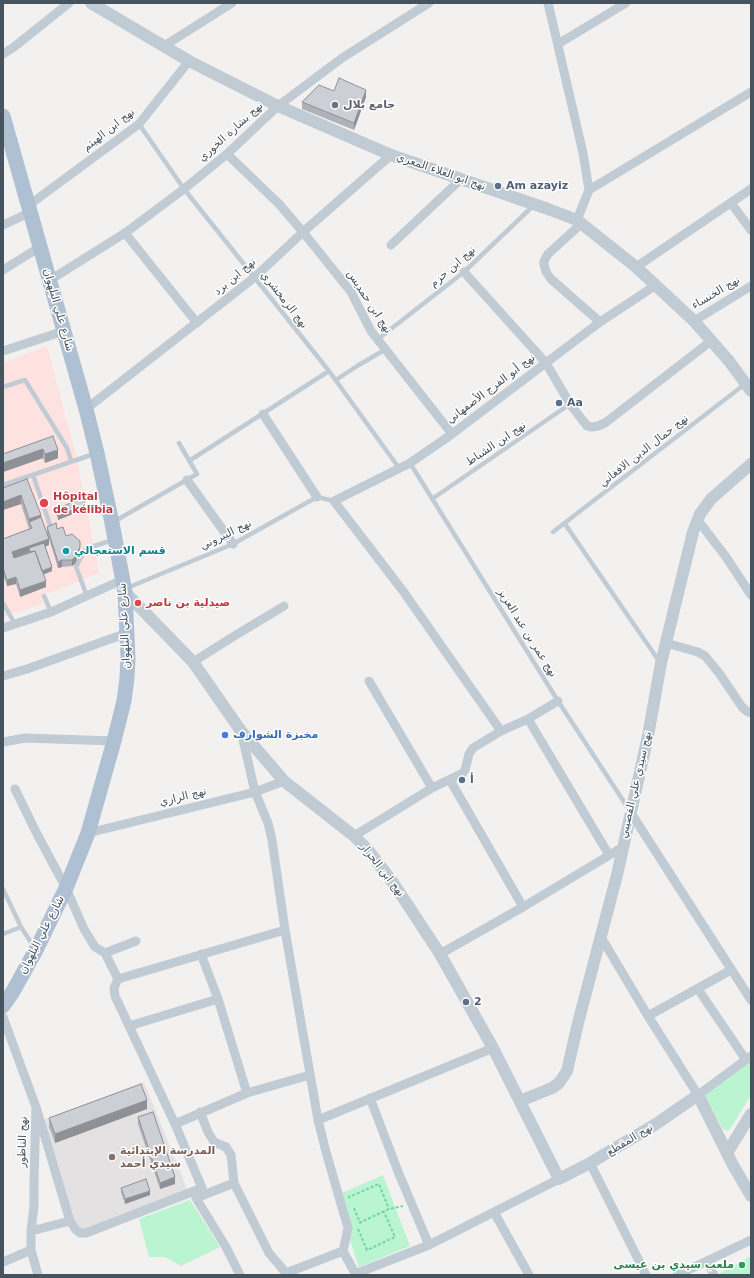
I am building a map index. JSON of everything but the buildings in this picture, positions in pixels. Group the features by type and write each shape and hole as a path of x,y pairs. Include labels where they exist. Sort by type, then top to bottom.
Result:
{"main road":[{"name":"شارع علي البلهوان","path":"3,116 8,154 30,209 97,453 124,587 127,633 127,678 114,741 88,833 66,888 36,950 3,1006"}],"street":[{"path":"3,54 69,3"},
{"name":"نهج ابو العلاء المعري","path":"91,3 189,61 278,106 391,155 534,204 579,222 636,267 694,321 749,387"},
{"path":"164,46 232,3"},
{"name":"نهج بشارة الخوري","path":"50,280 125,233 184,189 226,154 278,106 342,58 429,3"},
{"path":"548,3 583,153 589,190 579,222 548,254 544,264 546,272 551,279 600,322"},
{"path":"558,44 626,3"},
{"name":"نهج ابن الهيثم","path":"3,225 30,209 139,124 189,61"},
{"path":"589,190 751,92"},
{"name":"نهج ابن حمديس","path":"226,154 279,204 303,232 350,292 371,330 452,434"},
{"name":"نهج ابن برد","path":"86,409 255,277 303,232 391,155"},
{"path":"391,245 461,179"},
{"path":"636,267 751,189"},
{"path":"731,203 751,230"},
{"path":"125,233 197,323"},
{"path":"3,270 40,247"},
{"path":"464,272 546,363 570,404 587,426 592,427 605,423 712,341"},
{"name":"نهج أبو الفرج الأصفهاني","path":"334,501 410,462 452,434 600,322 656,285"},
{"name":"نهج الخنساء","path":"694,321 751,286"},
{"path":"3,351 64,331"},
{"path":"263,414 317,497"},
{"name":"نهج سيدي علي القصيبي","path":"520,1101 552,1088 559,1083 566,1071 617,875 648,736 661,663 697,519 711,499 751,464"},
{"path":"187,480 233,544"},
{"path":"334,501 403,591 501,731"},
{"path":"697,519 726,557 751,595"},
{"path":"3,628 51,612 86,596 124,587"},
{"name":"نهج ابن الجزار","path":"124,587 193,662 241,731 284,781 354,836 368,850 394,884 440,954 493,1048 559,1179"},
{"path":"193,662 284,606"},
{"path":"3,676 27,669 127,633"},
{"path":"666,643 698,652 705,656 719,673 742,707 751,713"},
{"path":"369,681 432,788"},
{"path":"354,836 432,788 463,772 465,770 469,754 473,748 501,731 528,719 558,701"},
{"path":"528,719 609,855"},
{"path":"241,731 255,792 268,823 272,840 285,930 318,1120 348,1228 343,1251 355,1275 429,1245 559,1179"},
{"path":"3,742 25,738 114,741"},
{"path":"450,780 523,907"},
{"name":"نهج الرازي","path":"88,833 255,792 284,781"},
{"path":"15,789 95,948 104,953 118,979"},
{"path":"631,812 751,1000"},
{"path":"440,954 523,907 623,846"},
{"path":"202,1188 175,1124 114,993 114,986 118,979 285,930"},
{"path":"601,937 648,1016 698,1095 727,1153 750,1192"},
{"path":"104,953 136,941"},
{"path":"201,954 218,999 247,1093"},
{"path":"648,1016 731,970"},
{"path":"698,989 749,1058 698,1095"},
{"path":"129,1026 218,999"},
{"name":"نهج الناظور","path":"3,1017 36,1107 34,1205 31,1231 31,1250 38,1275"},
{"path":"318,1120 493,1048"},
{"path":"175,1124 247,1093 310,1075"},
{"name":"نهج المقطع","path":"559,1179 590,1163 656,1124 698,1095"},
{"path":"370,1098 399,1174 429,1245"},
{"path":"36,1107 70,1220 80,1233 86,1233 202,1188"},
{"path":"200,1112 208,1132 214,1142 226,1147 231,1155 234,1183 269,1253 284,1274 343,1251"},
{"path":"727,1153 751,1114"},
{"path":"590,1163 646,1275"},
{"path":"196,1198 234,1183"},
{"path":"196,1198 202,1188"},
{"path":"196,1198 226,1247 240,1275"},
{"path":"494,1212 529,1275"},
{"path":"31,1231 70,1220"},
{"path":"677,1275 751,1240"},
{"path":"3,1262 31,1250"},
{"path":"707,1262 714,1275"}],"lane":[{"name":"نهج الزمخشري","path":"139,124 184,189 336,380 399,468"},
{"name":"نهج ابن حزم","path":"378,339 464,272 534,204"},
{"path":"336,380 386,349"},
{"path":"189,461 329,372"},
{"path":"3,387 25,380 67,448 71,461"},
{"name":"نهج جمال الدين الافغاني","path":"553,532 749,387"},
{"name":"نهج ابن الشباط","path":"432,498 570,404"},
{"path":"112,523 197,474 179,443"},
{"path":"3,485 97,453"},
{"name":"نهج عمر بن عبد العزيز","path":"410,462 558,701 631,812"},
{"path":"32,475 51,528"},
{"path":"317,497 334,501"},
{"name":"نهج البيروني","path":"124,587 233,544 317,497"},
{"path":"565,524 661,663"},
{"path":"86,596 76,567 85,550 115,540"},
{"path":"44,596 51,612"},
{"path":"3,603 15,624"},
{"path":"3,889 21,927 36,950"},
{"path":"3,934 21,927"}],"path":[{"path":"360,1223 349,1197 379,1184 389,1209"},
{"path":"384,1212 395,1237 367,1250 356,1224 389,1209 412,1204"}],"shaded area":[{"name":"Hôpital de kélibia","path":"47,346 77,459 99,573 41,597 43,604 3,617 3,363"},
{"name":"المدرسة الإبتدائية سيدي أحمد","path":"144,1082 188,1191 79,1232 38,1122"}],"green space":[{"path":"751,1059 751,1095 730,1129 727,1131 723,1129 703,1094"},
{"path":"383,1175 410,1246 359,1267 335,1196"},
{"path":"190,1200 220,1247 181,1266 165,1257 149,1257 139,1219"},
{"name":"ملعب سيدي بن عيسى","path":"751,1256 751,1275 717,1275"}],"place":[{"name":"جامع بلال","path":"335,105"},
{"name":"Am azayiz","path":"498,186"},
{"name":"Aa","path":"559,403"},
{"name":"Hôpital de kélibia","path":"44,503"},
{"name":"قسم الاستعجالي","path":"66,551"},
{"name":"صيدلية بن ناصر","path":"138,603"},
{"name":"مخبزة الشوارف","path":"225,735"},
{"name":"أ","path":"462,780"},
{"name":"2","path":"466,1002"},
{"name":"المدرسة الإبتدائية سيدي أحمد","path":"112,1157"},
{"name":"ملعب سيدي بن عيسى","path":"742,1265"}]}
